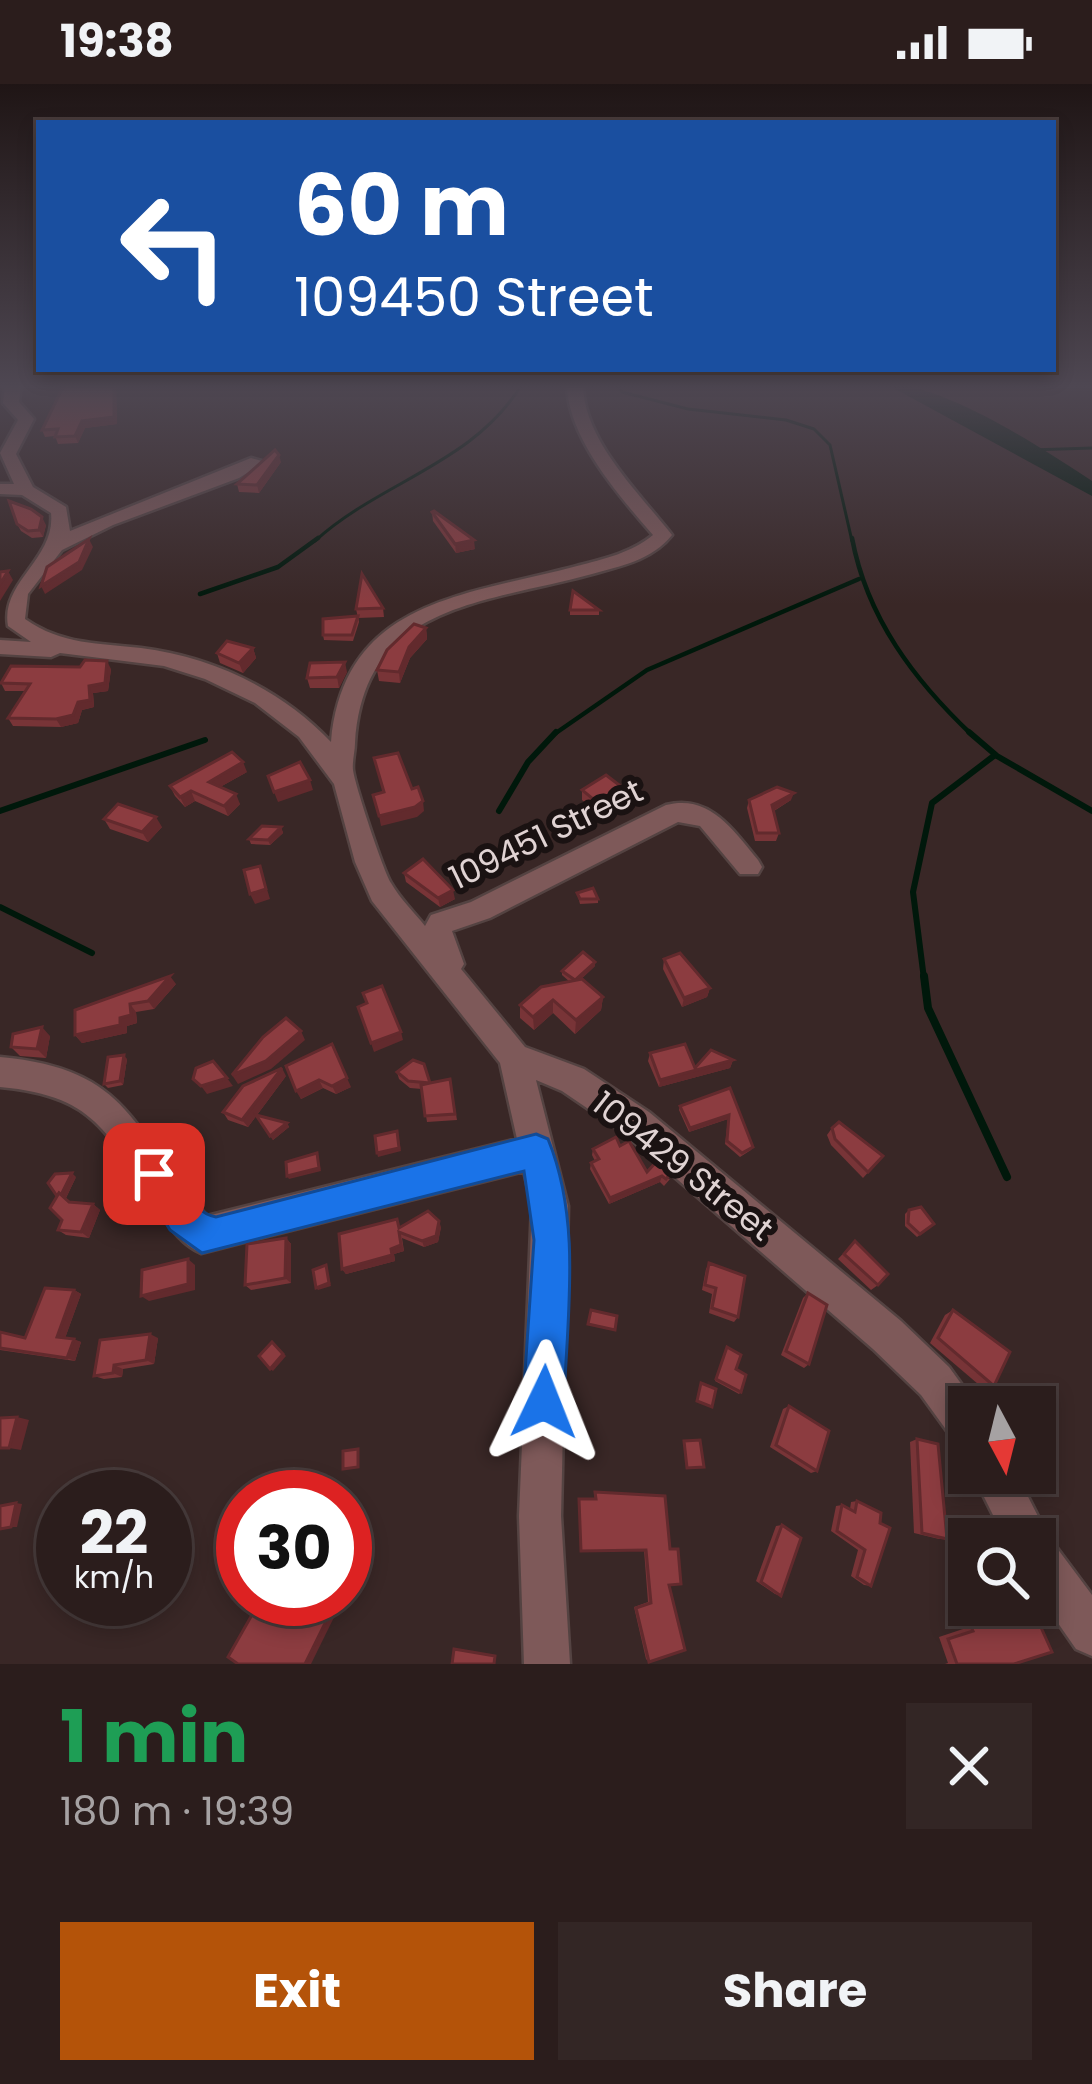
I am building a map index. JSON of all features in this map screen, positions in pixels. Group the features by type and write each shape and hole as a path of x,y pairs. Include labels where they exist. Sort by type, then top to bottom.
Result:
{"street":[{"path":"9,458 13,489 61,511 58,544"},
{"path":"547,1664 540,1516 550,1205 514,1057 399,918 367,866 341,772 340,727 350,689 383,645 413,619 456,598 542,585 634,556 663,536 612,477 603,458"},
{"path":"61,651 26,632 12,616 22,590 58,544 87,527 224,479 257,462"},
{"path":"0,647 163,659 232,684 274,706 341,772"},
{"name":"109451 Street","path":"472,1004 438,941 441,923 480,910 675,812 708,818 749,867"},
{"name":"109429 Street","path":"514,1057 573,1080 637,1123 887,1335 948,1399"},
{"path":"0,1072 78,1088 131,1141 172,1204 202,1235 536,1151"},
{"path":"1056,1582 1092,1633"}],"building":[{"path":"266,458 277,458 257,485 237,484"},
{"path":"9,501 42,517 39,530 28,531 17,524"},
{"path":"434,511 474,540 455,544"},
{"path":"89,539 79,562 41,586 47,567"},
{"path":"362,574 383,608 356,609"},
{"path":"573,591 599,610 570,610"},
{"path":"358,616 352,635 323,635 323,619"},
{"path":"414,624 426,628 409,647 399,672 377,670 387,650"},
{"path":"227,641 253,648 239,663 217,653"},
{"path":"85,660 107,661 105,683 89,686 90,700 78,702 73,715 8,718 30,684 1,683 11,666 80,667"},
{"path":"345,662 337,677 307,678 310,663"},
{"path":"232,752 243,762 209,782 236,794 224,806 191,791 180,797 170,786"},
{"path":"398,753 412,789 418,787 423,801 379,816 373,795 384,792 374,758"},
{"path":"300,762 310,780 274,792 268,776"},
{"path":"606,775 623,788 599,804 582,790"},
{"path":"777,787 794,793 772,805 779,833 757,833 749,800"},
{"path":"118,804 156,817 142,832 104,819"},
{"path":"262,826 281,827 268,840 249,839"},
{"path":"423,859 453,890 438,898 404,873"},
{"path":"260,866 266,889 250,894 244,870"},
{"path":"593,888 598,899 580,899 577,893"},
{"path":"583,952 595,962 575,980 562,971"},
{"path":"680,953 710,988 684,998 664,959"},
{"path":"170,976 148,1001 130,1004 131,1015 120,1018 120,1025 75,1035 75,1010"},
{"path":"582,979 603,997 576,1020 553,1000 533,1017 520,1005 541,987"},
{"path":"382,986 401,1032 371,1043 358,1007 367,1003 363,993"},
{"path":"286,1018 301,1031 266,1061 232,1075 263,1037"},
{"path":"42,1027 37,1049 11,1047 13,1034"},
{"path":"332,1044 347,1078 332,1086 319,1080 296,1091 286,1066"},
{"path":"685,1044 695,1068 711,1050 733,1060 660,1080 650,1053"},
{"path":"124,1055 120,1081 104,1084 108,1057"},
{"path":"413,1060 424,1064 430,1083 408,1081 397,1072"},
{"path":"213,1061 227,1078 201,1086 193,1079 196,1068"},
{"path":"282,1068 242,1120 223,1112 243,1086"},
{"path":"450,1079 455,1114 425,1116 421,1085"},
{"path":"730,1088 753,1147 742,1153 727,1141 729,1115 690,1128 680,1106"},
{"path":"256,1115 287,1123 270,1136"},
{"path":"839,1122 883,1156 868,1172 835,1139 832,1128"},
{"path":"397,1131 399,1148 377,1153 375,1136"},
{"path":"616,1137 620,1146 629,1141 647,1172 658,1160 672,1172 666,1179 662,1176 610,1198 591,1163 599,1159 593,1149"},
{"path":"317,1153 319,1168 287,1176 286,1162"},
{"path":"72,1173 57,1196 48,1183 55,1174"},
{"path":"59,1193 69,1202 93,1204 81,1232 58,1230 62,1220 50,1208"},
{"path":"921,1207 934,1224 920,1234 908,1223 909,1210"},
{"path":"428,1211 439,1221 436,1236 422,1241 399,1232 401,1245 391,1249 392,1255 342,1269 339,1234 397,1219 399,1228"},
{"path":"286,1238 285,1278 245,1285 247,1244"},
{"path":"855,1241 888,1274 878,1285 844,1254"},
{"path":"188,1259 188,1284 141,1296 142,1270"},
{"path":"709,1263 745,1276 738,1317 712,1308 716,1288 705,1285"},
{"path":"326,1265 329,1283 316,1288 313,1270"},
{"path":"45,1288 74,1290 57,1337 74,1339 67,1358 0,1348 0,1332 25,1338"},
{"path":"808,1293 827,1305 809,1364 786,1351"},
{"path":"591,1310 617,1316 615,1330 588,1324"},
{"path":"953,1310 1010,1352 994,1386 938,1338"},
{"path":"150,1334 146,1360 114,1365 113,1373 94,1376 100,1340"},
{"path":"272,1342 283,1354 270,1369 259,1356"},
{"path":"727,1347 741,1355 736,1369 746,1375 741,1392 716,1379"},
{"path":"701,1383 716,1389 712,1407 697,1401"},
{"path":"789,1406 829,1431 817,1471 776,1445"},
{"path":"17,1417 9,1448 0,1448 0,1418"},
{"path":"917,1439 938,1444 947,1539 922,1533"},
{"path":"700,1440 704,1467 687,1468 684,1441"},
{"path":"358,1449 358,1467 343,1469 343,1451"},
{"path":"595,1492 665,1496 670,1549 678,1549 681,1584 669,1585 685,1650 649,1662 636,1608 651,1603 646,1550 581,1551 579,1499 596,1499"},
{"path":"857,1501 881,1513 880,1523 890,1528 871,1586 857,1577 865,1550 837,1531 842,1505 855,1512"},
{"path":"16,1503 11,1527 0,1529 0,1506"},
{"path":"782,1525 801,1538 781,1596 761,1582"},
{"path":"246,1626 324,1626 305,1664 238,1664 228,1657"},
{"path":"971,1626 1040,1626 1052,1652 1014,1664 957,1664 948,1639 973,1631"},
{"path":"454,1649 495,1656 494,1664 452,1664"}],"waterway":[{"path":"315,541 445,458"},
{"path":"833,458 852,541"},
{"path":"1042,458 1092,490"},
{"path":"200,594 278,567 318,538"},
{"path":"852,538 869,595 896,646 970,733"},
{"path":"554,735 647,670 859,579"},
{"path":"970,733 997,756 1092,811"},
{"path":"499,811 528,762 554,735"},
{"path":"0,811 205,740"},
{"path":"924,979 913,892 932,803 995,755"},
{"path":"0,907 92,953"},
{"path":"924,976 928,1008 1007,1177"}],"route":[{"path":"154,1174 183,1217 202,1235 216,1235 536,1151 550,1205 552,1240 544,1402"}]}
